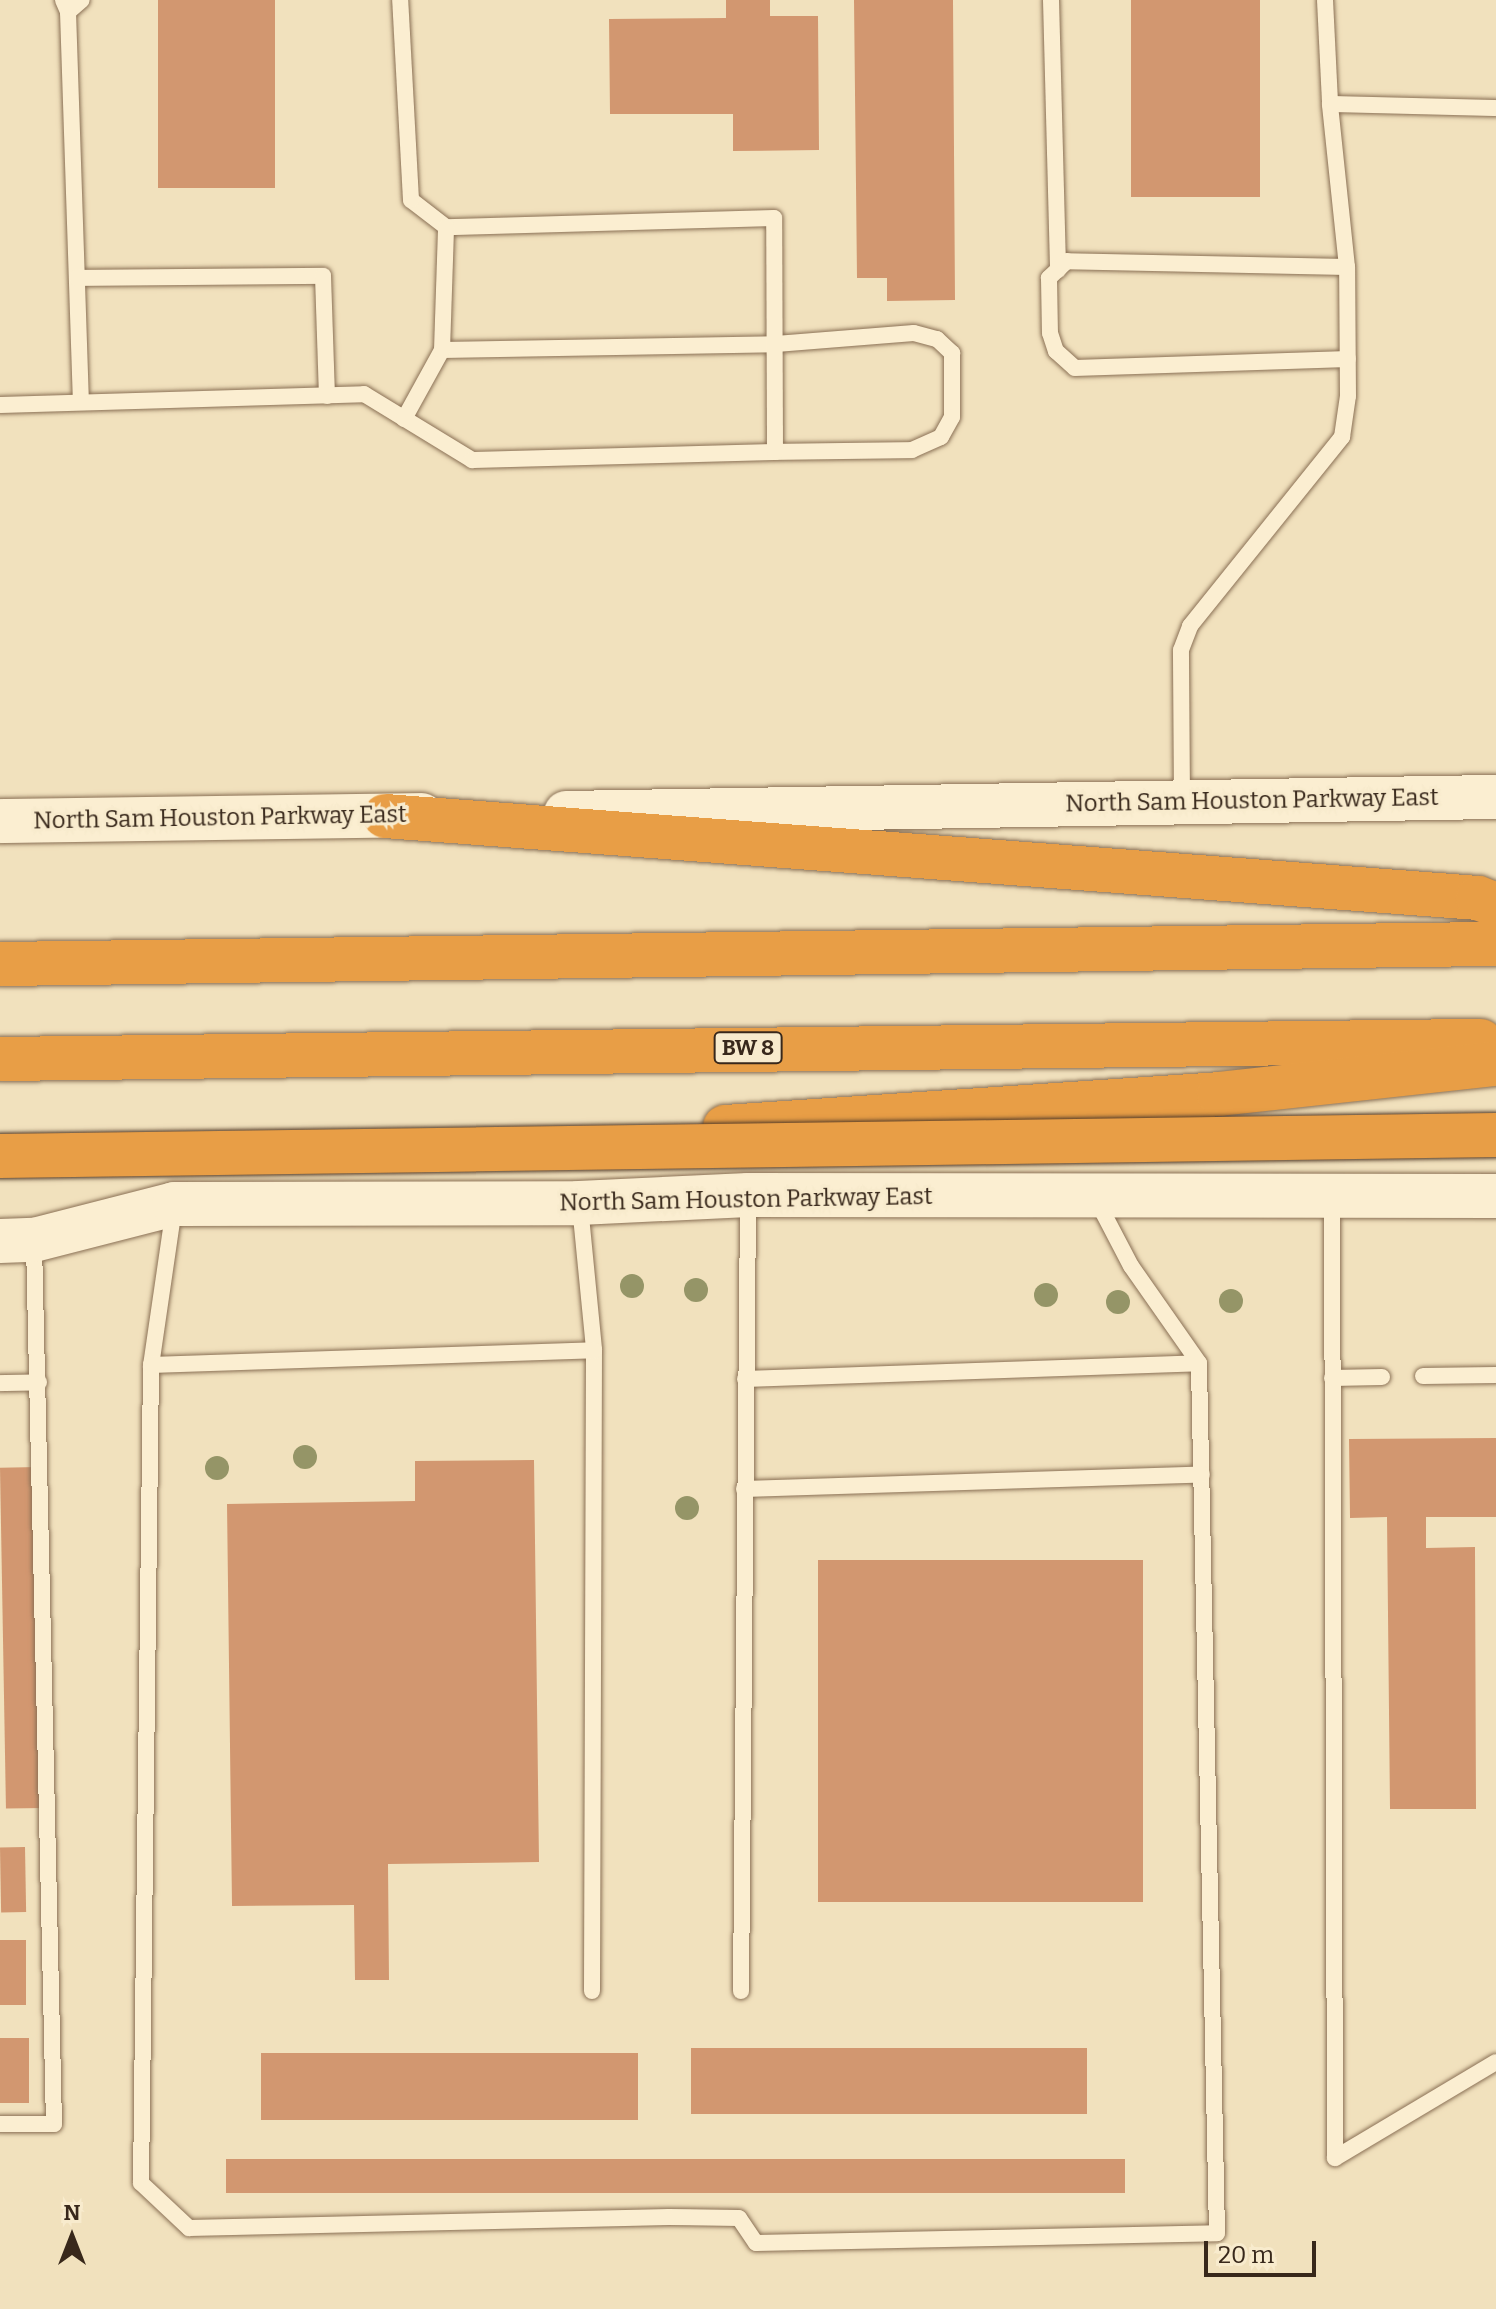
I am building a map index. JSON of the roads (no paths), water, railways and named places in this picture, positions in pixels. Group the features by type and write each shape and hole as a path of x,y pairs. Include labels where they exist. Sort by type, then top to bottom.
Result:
{"highway":[{"path":"385,816 1478,898 1496,905"},
{"path":"0,964 1496,944"},
{"name":"BW 8","path":"0,1059 1496,1042"},
{"path":"0,1176 1204,1095 1496,1064"},
{"path":"0,1156 1496,1135"}],"main road":[{"name":"North Sam Houston Parkway East","path":"0,821 1496,797"},
{"name":"North Sam Houston Parkway East","path":"17,1240 174,1204 579,1203 748,1195 1095,1198 1496,1196"}],"lane":[{"path":"81,402 66,6 82,0"},
{"path":"400,0 411,200 446,227 774,218 775,452"},
{"path":"1051,0 1058,270"},
{"path":"1182,802 1181,650 1190,626 1342,437 1348,359 1347,267 1330,104 1325,0"},
{"path":"1330,104 1496,108"},
{"path":"404,419 442,350 446,227"},
{"path":"1347,267 1067,261 1049,278 1050,333 1056,351 1075,368 1348,359"},
{"path":"77,278 323,276 327,396"},
{"path":"0,405 364,394 472,460 912,450 941,437 952,417 952,353 937,339 914,333 776,344 442,350"},
{"path":"741,1991 748,1195"},
{"path":"174,1204 151,1365 141,2183 189,2228 739,2218 756,2243 1217,2233 1199,1363 1131,1266 1095,1198"},
{"path":"1332,1198 1335,2158 1496,2062"},
{"path":"579,1203 594,1350 592,1991"},
{"path":"0,2124 54,2124 39,1382 17,1240"},
{"path":"151,1365 594,1350"},
{"path":"745,1379 1199,1363"},
{"path":"1423,1376 1496,1375"},
{"path":"1332,1378 1382,1377"},
{"path":"0,1383 39,1382"},
{"path":"744,1489 1202,1475"}]}
